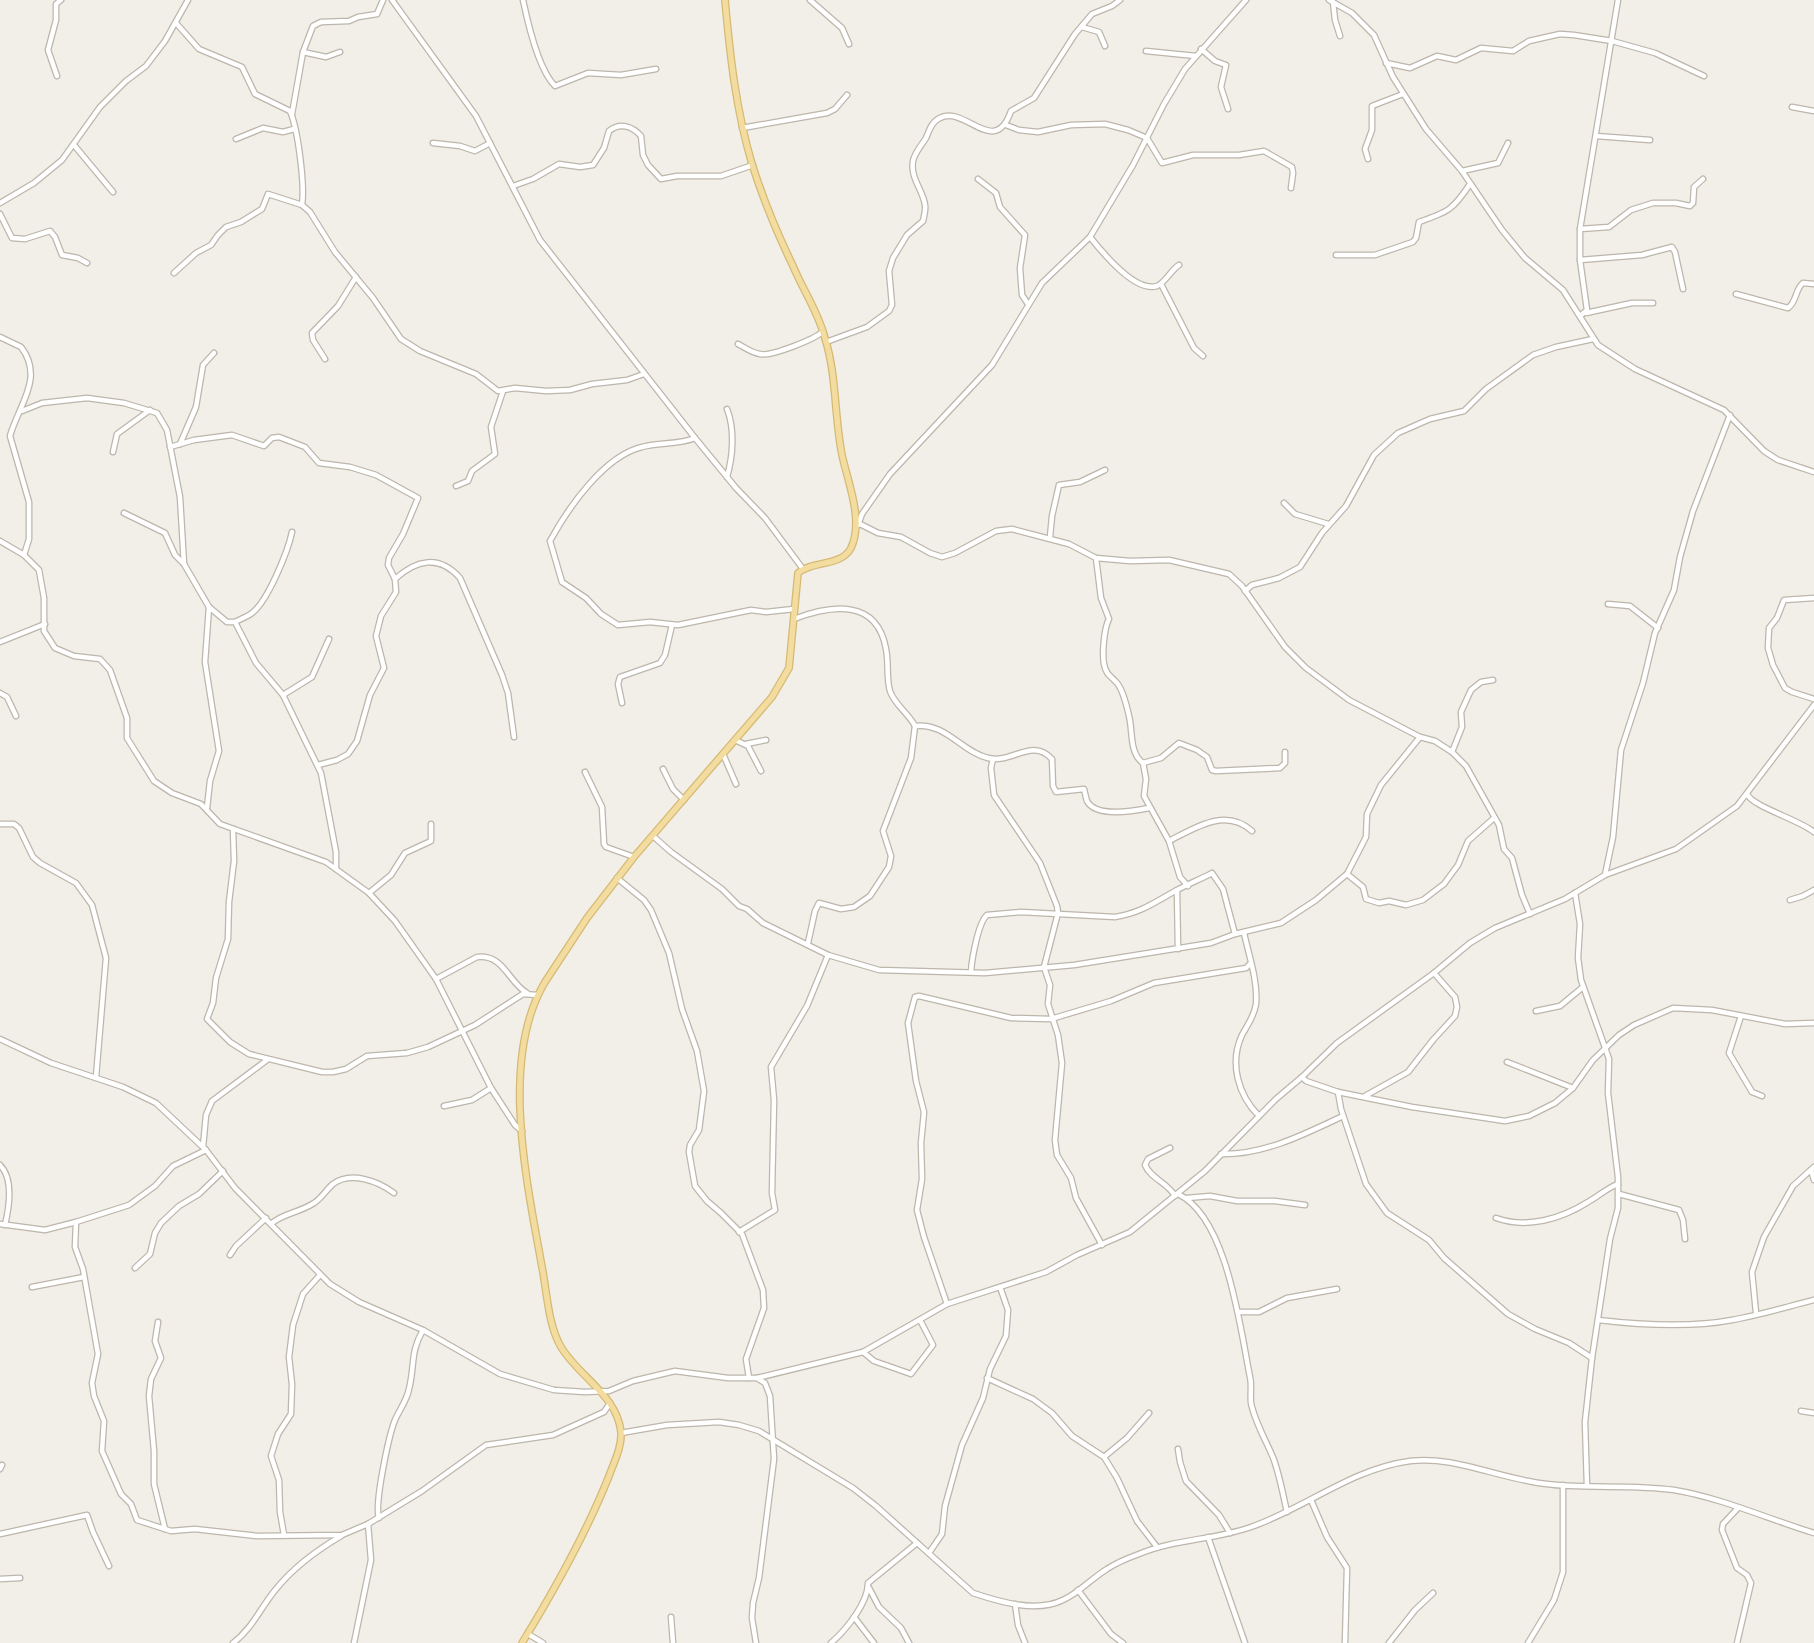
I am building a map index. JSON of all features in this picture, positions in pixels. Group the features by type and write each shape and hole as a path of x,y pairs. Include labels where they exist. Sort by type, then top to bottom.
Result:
{"main road":[{"path":"522,1643 581,1539 617,1455 621,1433 619,1423 610,1404 601,1391 571,1361 560,1346 555,1332 531,1202 523,1132 522,1062 526,1034 537,995 588,918 634,857 772,696 784,678 791,656 798,573 803,569 840,559 851,547 856,531 854,509 841,448 833,375 826,341 816,311 779,236 753,166 742,128 729,49 725,0"}],"street":[{"path":"57,76 48,50 56,20 56,4 60,0"},
{"path":"0,203 48,173 74,146 100,107 126,81 146,66 176,23 188,0"},
{"path":"302,205 304,190 292,115 303,52 308,35 317,23 348,21 358,17 377,14 383,0"},
{"path":"392,0 470,107 540,240 695,438 766,518 803,569"},
{"path":"523,0 536,47 547,76 555,86 588,73 621,75 656,69"},
{"path":"810,0 842,28 849,44"},
{"path":"809,340 826,341 867,327 889,311 892,305 889,271 893,258 907,235 923,221 925,204 917,186 912,164 916,152 933,123 941,117 951,116 980,129 993,131 1006,125 1011,111 1034,98 1082,27 1096,11 1112,6 1120,0"},
{"path":"856,531 862,514 890,474 992,365 1042,283 1090,237 1111,204 1164,104 1201,49 1246,0"},
{"path":"1586,313 1580,260 1580,229 1618,0"},
{"path":"1331,1 1340,36"},
{"path":"1331,1 1364,23 1374,35 1386,63 1403,94 1440,147 1462,171 1502,230 1525,258 1563,290 1593,339 1635,369 1699,397 1730,415 1764,450 1778,460 1814,472"},
{"path":"176,23 199,49 242,66 255,94 280,104 290,111 292,115"},
{"path":"1082,27 1099,32 1105,46"},
{"path":"1386,63 1410,68 1437,56 1456,60 1481,48 1513,51 1529,41 1560,34 1612,41 1655,53 1704,76"},
{"path":"1201,49 1215,61 1226,65 1221,85 1228,109"},
{"path":"1146,51 1196,56"},
{"path":"303,52 326,57 340,52"},
{"path":"1368,159 1365,149 1372,130 1372,106 1403,94"},
{"path":"742,128 827,113 835,109 847,96"},
{"path":"1792,107 1814,111"},
{"path":"1006,125 1019,130 1038,132 1071,125 1105,124 1128,130 1147,138 1162,162 1193,155 1231,156 1268,152 1292,167 1294,173 1291,188"},
{"path":"513,186 533,179 559,164 580,167 593,165 604,148 610,131 617,126 630,128 641,136 643,156 648,166 661,180 677,176 721,176 753,166"},
{"path":"236,139 263,128 282,132 294,129"},
{"path":"1596,136 1650,140"},
{"path":"433,143 475,150 490,144"},
{"path":"1462,171 1496,164 1508,143"},
{"path":"74,146 113,192"},
{"path":"978,179 996,193 1000,207 1025,235 1020,268 1022,294 1028,304"},
{"path":"1580,229 1609,227 1631,210 1653,203 1676,203 1690,206 1693,203 1694,187 1704,179"},
{"path":"1336,255 1375,255 1413,242 1417,236 1420,222 1446,212 1459,202 1470,184"},
{"path":"174,273 196,253 211,245 226,227 241,222 262,209 268,194 302,205 310,212 335,252 356,277 394,331 410,346 469,370 482,378 494,390 503,391 515,388 546,391 570,390 601,382 627,380 644,374"},
{"path":"0,214 12,238 25,238 50,231 55,237 62,255 78,258 87,263"},
{"path":"1090,237 1102,253 1134,282 1149,287 1161,284 1179,264"},
{"path":"1580,260 1647,254 1672,247 1675,252 1683,289"},
{"path":"325,359 311,335 338,306 356,277"},
{"path":"1736,294 1788,308 1793,303 1800,285 1804,283 1814,284"},
{"path":"1161,284 1194,348 1203,356"},
{"path":"1580,316 1632,303 1653,303"},
{"path":"738,344 764,355 809,340 823,331"},
{"path":"0,337 21,348 31,375 22,411 10,436 30,502 29,539 24,555"},
{"path":"1245,591 1252,585 1279,578 1296,571 1328,524 1346,506 1374,455 1398,433 1430,419 1464,411 1486,389 1533,355 1556,347 1593,339"},
{"path":"180,444 198,400 203,365 214,352"},
{"path":"456,486 468,481 472,471 495,454 491,426 503,391"},
{"path":"22,411 42,403 87,398 124,403 150,410 157,414 163,422 170,447 180,497 184,564"},
{"path":"727,409 732,428 732,458 727,476"},
{"path":"113,452 117,434 150,410"},
{"path":"1605,875 1613,837 1621,750 1643,683 1658,628 1674,590 1680,558 1693,511 1730,415"},
{"path":"170,447 232,435 264,446 272,438 279,437 305,448 318,462 369,472 415,495 418,501 389,558 388,564 395,580 396,592 377,625 376,636 384,668 370,695 357,741 348,754 337,760 318,765"},
{"path":"695,438 680,443 643,446 634,449 607,466 573,506 550,541 562,582 586,598 612,623 622,625 650,622 672,625 686,624 751,610 772,612 794,609"},
{"path":"1050,537 1052,516 1059,485 1080,482 1104,470"},
{"path":"1284,503 1295,514 1328,524"},
{"path":"124,513 165,533 175,555 184,564 209,607 227,622 235,622 254,612 260,604 288,550 292,532"},
{"path":"858,523 878,533 901,537 930,553 942,557 1003,529 1027,531 1050,537 1096,558 1130,561 1170,560 1229,574 1245,591 1277,637 1306,668 1357,705 1420,737 1434,741 1452,752 1466,766 1499,825 1504,849 1512,858 1522,895 1530,914"},
{"path":"0,541 24,555 39,570 42,577 44,631 54,648 74,656 100,660 110,670 127,718 127,738 154,781 172,793 207,808 220,824 326,862 369,893 395,921 436,979 491,1088 515,1125 523,1132"},
{"path":"1096,558 1101,598 1109,619 1105,626 1105,667 1108,677 1118,683 1130,718 1132,744 1138,760 1143,763 1146,779 1144,796 1148,808 1169,841 1180,877 1188,886"},
{"path":"395,580 411,566 420,563 443,565 451,569 460,578 502,675 508,693 514,737"},
{"path":"1814,598 1784,600 1780,613 1769,628 1768,634 1773,665 1781,683 1792,692 1814,699"},
{"path":"1608,604 1630,606 1658,628"},
{"path":"207,808 211,775 219,751 205,662 209,607"},
{"path":"794,618 833,608 843,608 870,616 879,629 886,649 890,692 915,726 911,758 883,831 891,856 889,867 870,896 854,907 841,909 819,904 814,911 808,943"},
{"path":"235,622 252,657 283,694 318,765 326,793 329,823 336,852 336,869"},
{"path":"0,642 44,624"},
{"path":"622,702 618,684 620,677 660,663 665,655 672,625"},
{"path":"283,694 312,677 329,639"},
{"path":"1452,752 1462,727 1461,712 1471,690 1481,682 1493,680"},
{"path":"0,693 7,697 16,716"},
{"path":"0,1039 51,1064 96,1077 137,1092 156,1103 205,1148 236,1188 272,1223 320,1275 360,1302 424,1330 500,1374 554,1390 601,1391 609,1391 655,1374 676,1371 757,1378 863,1352 947,1304 1046,1272 1130,1232 1177,1195 1337,1043 1434,973 1447,960 1483,934 1575,893 1605,875 1676,849 1737,806 1814,704"},
{"path":"1806,716 1814,717"},
{"path":"915,726 931,726 979,754 993,759 1007,758 1028,749 1040,750 1052,759 1053,786 1056,792 1084,789 1087,801 1093,808 1103,810 1124,812 1148,808"},
{"path":"653,836 671,852 722,889 739,906 747,909 764,923 808,943 828,955 879,970 991,973 1120,959 1211,943 1235,934 1288,920 1316,900 1347,874 1366,837 1367,814 1381,785 1420,737"},
{"path":"735,740 751,749 761,771"},
{"path":"745,744 766,740"},
{"path":"1143,763 1161,758 1179,743 1207,757 1212,770 1216,771 1280,768 1285,763 1285,752"},
{"path":"723,754 736,784"},
{"path":"993,759 991,768 994,795 1046,873 1058,913 1044,967 1050,986 1048,1004 1058,1035 1062,1063 1055,1140 1057,1155 1071,1178 1076,1198 1102,1245"},
{"path":"663,769 672,789 684,800"},
{"path":"585,772 602,807 604,844 606,848 634,857"},
{"path":"1747,794 1750,800 1757,804 1796,820 1814,832"},
{"path":"1737,806 1757,804"},
{"path":"1347,874 1363,887 1366,899 1374,902 1390,901 1406,905 1418,903 1444,884 1458,865 1468,841 1494,818"},
{"path":"1169,841 1204,824 1222,820 1241,822 1252,830"},
{"path":"0,824 14,824 19,828 33,857 40,863 76,883 92,905 106,958 96,1077"},
{"path":"369,893 391,876 405,853 431,841 431,824"},
{"path":"233,829 234,861 228,902 228,939 216,978 213,1003 207,1019 212,1026 237,1047 249,1054 267,1060 290,1062 322,1072 333,1072 346,1069 367,1056 407,1053 423,1049 462,1032 517,997 527,993 537,995"},
{"path":"971,972 976,944 985,916 1006,912 1116,917 1127,915 1155,904 1177,890 1212,873 1223,889 1235,934"},
{"path":"618,878 644,900 651,910 669,954 682,1009 697,1051 704,1092 699,1130 690,1146 689,1152 695,1186 706,1202 721,1212 746,1241 765,1298 764,1308 746,1359 749,1378"},
{"path":"1177,890 1178,949"},
{"path":"1790,900 1814,890"},
{"path":"1575,893 1580,924 1578,958 1583,987 1609,1059 1608,1093 1618,1184 1592,1358 1586,1422 1587,1486"},
{"path":"1244,933 1256,993 1255,1007 1250,1025 1238,1047 1236,1065 1240,1091 1247,1103 1259,1116"},
{"path":"739,1232 776,1207 772,1193 774,1100 771,1068 807,1006 828,955"},
{"path":"436,979 477,957 484,956 504,967 527,993"},
{"path":"947,1304 924,1237 917,1210 922,1179 921,1143 924,1112 916,1081 908,1032 912,1004 915,997 919,996 1011,1018 1052,1019 1111,1001 1145,985 1246,968 1250,964"},
{"path":"1364,1096 1408,1072 1455,1016 1457,1007 1455,997 1434,973"},
{"path":"1536,1011 1560,1006 1583,987"},
{"path":"1302,1077 1306,1081 1338,1092 1412,1107 1505,1121 1542,1111 1564,1097 1606,1047 1625,1030 1673,1008 1694,1007 1785,1024 1814,1023"},
{"path":"1741,1016 1729,1053 1752,1092 1762,1096"},
{"path":"205,1148 206,1116 212,1101 267,1060"},
{"path":"1507,1062 1572,1088"},
{"path":"444,1106 472,1100 491,1088"},
{"path":"1338,1092 1343,1116 1366,1184 1387,1213 1429,1240 1444,1258 1508,1314 1535,1329 1569,1343 1592,1358"},
{"path":"1221,1154 1243,1154 1294,1139 1343,1116"},
{"path":"0,1165 4,1171 9,1198 2,1225 45,1230 129,1205 155,1186 173,1166 205,1148"},
{"path":"1170,1148 1148,1159 1145,1165 1155,1177 1177,1195 1186,1198 1198,1208 1215,1234 1238,1312 1250,1379 1251,1403 1275,1462 1287,1512"},
{"path":"1813,1168 1814,1180"},
{"path":"1756,1313 1752,1272 1764,1237 1793,1186 1813,1168"},
{"path":"135,1268 150,1254 155,1233 161,1223 179,1206 199,1194 223,1171"},
{"path":"272,1223 286,1214 314,1203 332,1185 348,1177 357,1177 380,1185 394,1193"},
{"path":"1496,1218 1507,1222 1540,1222 1583,1205 1618,1184"},
{"path":"1618,1194 1679,1210 1683,1220 1685,1239"},
{"path":"1186,1198 1210,1196 1237,1201 1275,1201 1305,1205"},
{"path":"230,1254 266,1218"},
{"path":"76,1222 75,1247 84,1277 98,1354 92,1383 94,1396 104,1421 102,1443 104,1458 121,1494 130,1504 137,1520 178,1531 207,1529 257,1536 342,1535"},
{"path":"284,1535 280,1512 279,1480 271,1456 278,1434 291,1414 292,1384 289,1357 293,1325 303,1294 320,1275"},
{"path":"32,1287 84,1277"},
{"path":"929,1553 942,1534 945,1506 958,1458 982,1398 987,1378 1002,1348 1008,1328 1008,1310 1000,1287"},
{"path":"1238,1312 1259,1312 1287,1298 1337,1289"},
{"path":"1598,1320 1691,1323 1731,1320 1814,1300"},
{"path":"863,1352 874,1361 911,1374 933,1345 920,1320"},
{"path":"158,1322 155,1341 161,1358 151,1379 149,1396 154,1450 154,1484 166,1529"},
{"path":"379,1518 378,1505 389,1440 395,1420 408,1394 414,1347 424,1330"},
{"path":"756,1643 752,1618 753,1603 761,1564 774,1459 768,1387 757,1378"},
{"path":"987,1378 1033,1398 1052,1413 1072,1436 1104,1457 1117,1478 1137,1521 1157,1548"},
{"path":"233,1643 248,1631 276,1589 316,1551 342,1535 379,1518 422,1491 486,1445 553,1435 604,1412 610,1404"},
{"path":"1801,1411 1814,1413"},
{"path":"1104,1457 1127,1438 1150,1413"},
{"path":"621,1433 667,1425 719,1422 739,1425 771,1437 809,1463 853,1488 973,1593 1015,1604 1052,1605 1066,1599 1107,1569 1157,1548 1250,1528 1287,1512 1357,1476 1379,1467 1411,1461 1437,1461 1529,1482 1673,1490 1738,1508 1814,1533"},
{"path":"1178,1449 1186,1481 1219,1515 1230,1533"},
{"path":"1528,1643 1554,1600 1563,1572 1563,1485"},
{"path":"1310,1500 1327,1537 1347,1568 1345,1643"},
{"path":"1737,1643 1743,1625 1751,1584 1747,1575 1738,1568 1722,1530 1723,1524 1738,1508"},
{"path":"0,1534 87,1515 109,1566"},
{"path":"354,1643 371,1560 368,1524"},
{"path":"1208,1537 1245,1643"},
{"path":"831,1643 854,1617 869,1594 870,1581 917,1543"},
{"path":"0,1579 20,1578"},
{"path":"1078,1590 1111,1634 1123,1643"},
{"path":"1390,1643 1415,1610 1433,1593"},
{"path":"869,1594 879,1607 901,1628 910,1643"},
{"path":"1015,1604 1018,1625 1025,1643"},
{"path":"671,1617 673,1643"},
{"path":"854,1617 874,1643"},
{"path":"528,1634 544,1643"}]}
